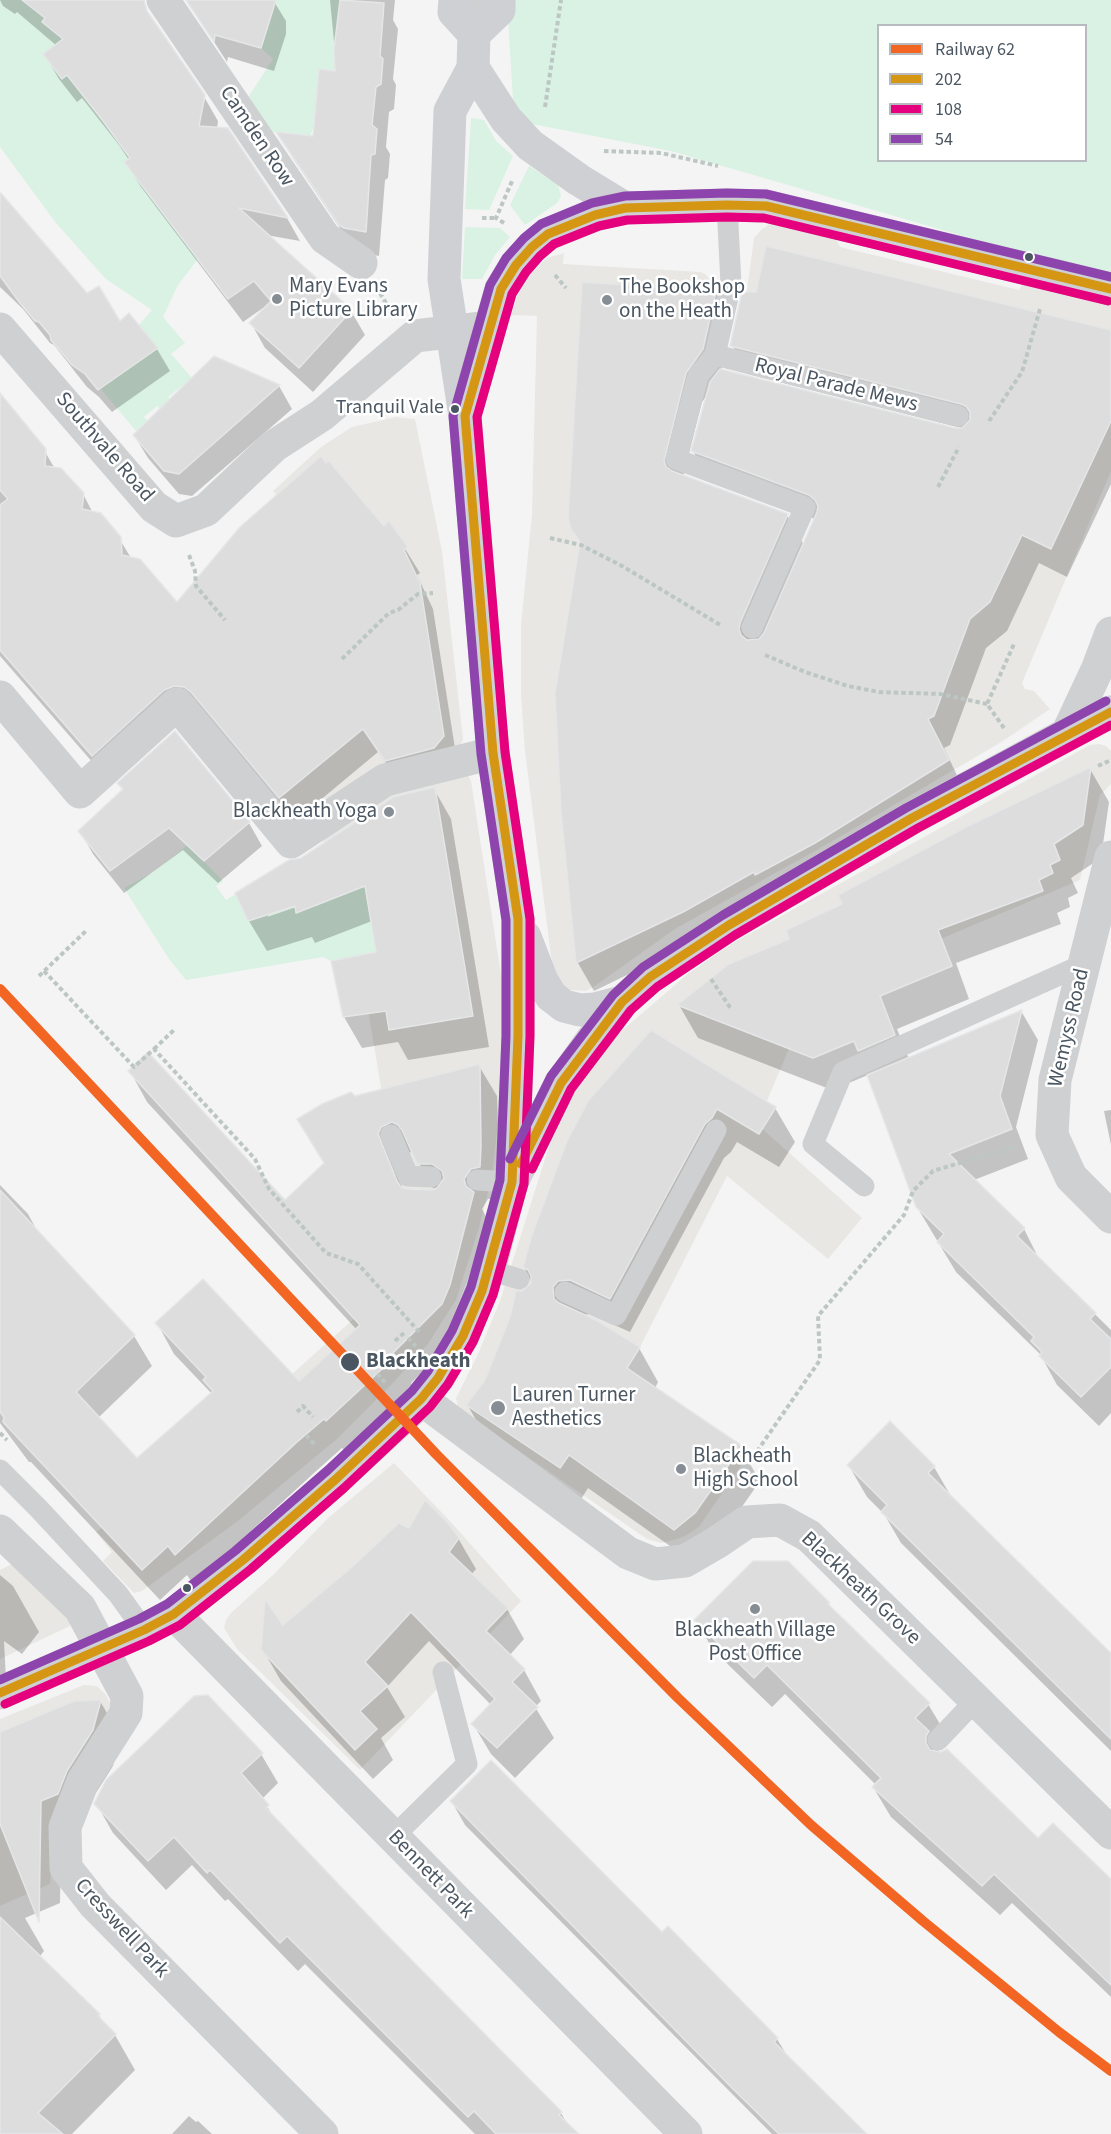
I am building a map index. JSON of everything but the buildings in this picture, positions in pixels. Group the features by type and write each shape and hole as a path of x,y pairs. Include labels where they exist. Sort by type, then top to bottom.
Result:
{"main road":[{"path":"0,1694 144,1630 174,1614 243,1560 355,1462 421,1399 438,1378 504,1274 512,1182 518,1036 518,919 493,753 465,416 444,279 450,111 473,68 474,34 454,12 454,0"},
{"path":"474,34 499,10 499,0"},
{"path":"473,68 506,119 530,145 579,180 625,208"},
{"path":"465,416 501,289 516,265 548,234 595,215 625,208 766,206 1111,289"},
{"path":"512,1182 561,1083 622,1002 650,977 729,925 912,818 1111,712"},
{"path":"518,919 542,981 551,996 564,1006 580,1010 595,1009 622,1002"}],"street":[{"name":"Camden Row","path":"163,0 324,238 361,262"},
{"path":"176,521 206,510 274,446 322,415 415,336 490,327"},
{"name":"Southvale Road","path":"0,329 154,507 176,521"},
{"path":"1067,734 1097,670 1111,633"},
{"path":"0,697 80,792 177,704 291,842 385,780 493,753"},
{"name":"Wemyss Road","path":"1111,857 1055,1080 1052,1135 1071,1177 1111,1217"},
{"name":"Blackheath Grove","path":"421,1399 628,1553 655,1564 685,1561 747,1522 780,1520 808,1536 1111,1833"},
{"name":"Cresswell Park","path":"0,1531 80,1608 127,1696 126,1713 83,1781 65,1827 66,1868 94,1905 322,2134"},
{"name":"Bennett Park","path":"174,1614 686,2134"}],"lane":[{"path":"474,34 476,0"},
{"path":"726,205 730,284 715,355 698,376 676,459 804,507 752,628"},
{"name":"Royal Parade Mews","path":"715,355 958,416"},
{"path":"864,1186 813,1144 843,1072 1084,964"},
{"path":"565,1292 616,1315 716,1130"},
{"path":"392,1136 408,1176 431,1177"},
{"path":"477,1180 512,1182"},
{"path":"0,1470 118,1593 144,1630"},
{"path":"393,1837 466,1764 443,1672"},
{"path":"938,1740 976,1701"}],"path":[{"path":"543,116 561,0"},
{"path":"510,226 496,218 517,171"},
{"path":"986,426 1022,372 1039,316 1041,300"},
{"path":"938,487 963,440"},
{"path":"176,521 195,572 196,586 225,620"},
{"path":"342,659 389,613 398,610 418,594 433,593"},
{"path":"1004,729 987,704 1014,644"},
{"path":"1098,766 1111,760"},
{"path":"39,976 87,930"},
{"path":"706,970 731,1009"},
{"path":"44,971 134,1067 174,1030"},
{"path":"154,1049 255,1159 270,1189 326,1253 358,1264 424,1337"},
{"path":"740,1476 820,1360 818,1316 904,1215 913,1191 933,1171 1052,1135"},
{"path":"395,1341 404,1333"},
{"path":"408,1338 416,1347"},
{"path":"377,1374 385,1382"},
{"path":"297,1412 303,1406 313,1417"},
{"path":"306,1435 316,1446"}],"shaded area":[{"path":"771,223 833,233 840,247 1019,290 1023,283 1111,301 1111,471 1022,683 1025,689 1034,691 1050,709 1003,741 831,842 675,929 595,986 586,991 570,990 564,987 553,972 525,751 521,696 521,625 532,514 537,316 511,315 517,296 530,274 547,258 564,253 563,264 700,272 713,283 714,290 704,339 690,338 660,467 736,625 767,643 998,406 733,346 747,290 754,238"},
{"path":"396,417 415,419 442,551 463,739 459,748 297,822 278,796 282,793 284,795 318,766 316,762 343,561 273,491 321,447 352,427"},
{"path":"1099,744 1111,751 1111,784 1100,795 1080,880 813,993 757,1124 862,1218 828,1259 727,1176 640,1347 627,1367 751,1451 699,1527 687,1535 661,1543 647,1539 465,1414 458,1407 456,1398 478,1354 500,1301 558,1118 604,1046 689,973 731,944 1090,745"},
{"path":"468,775 471,781 505,1013 502,1089 492,1176 479,1228 456,1300 428,1344 337,1439 238,1521 142,1591 134,1593 103,1561 112,1552 96,1532 225,1434 386,1290 399,1195 360,962 322,838 381,796"},
{"path":"394,1463 450,1521 521,1601 360,1770 237,1649 224,1628 231,1613 273,1575 328,1518"},
{"path":"14,1563 72,1621 70,1626 0,1659 0,1570"},
{"path":"84,1685 97,1686 106,1695 112,1707 57,1815 50,1884 0,1906 0,1719"}],"green space":[{"path":"0,0 23,0 34,9 59,2 42,22 62,39 44,54 67,74 115,137 150,142 124,163 149,195 175,175 186,189 160,209 198,259 178,285 163,317 185,343 171,354 192,378 168,397 171,400 160,410 157,406 144,417 148,421 136,431 100,388 106,355 152,310 106,279 56,223 0,147"},
{"path":"276,0 340,0 334,49 335,71 319,69 313,129 310,136 264,131 249,96 273,59 261,48"},
{"path":"507,0 1111,0 1111,279 671,151 527,123 513,101"},
{"path":"471,118 484,120 496,141 513,156 489,210 465,209"},
{"path":"529,166 558,185 561,196 557,203 525,225 510,205"},
{"path":"465,227 500,228 510,237 495,255 482,279 462,279"},
{"path":"194,840 192,849 223,881 216,886 226,900 236,894 248,921 295,906 296,913 386,871 372,927 376,952 331,961 323,957 186,980 169,959 124,888 152,873"}],"rail line":[{"name":"62","path":"0,989 436,1454 678,1698 811,1825 923,1921 1059,2032 1111,2071"}],"transit line":[{"name":"54","path":"0,1680 139,1619 167,1604 235,1551 328,1470 412,1391 428,1371 452,1331 471,1287 500,1180 506,1036 506,920 481,754 453,416 490,285 506,258 524,238 541,224 592,203 625,196 766,194 1111,277"},
{"name":"202","path":"0,1693 144,1630 174,1614 243,1560 336,1479 421,1399 438,1378 463,1336 482,1291 512,1182 518,1036 518,919 493,753 465,416 501,289 516,265 548,234 595,215 625,208 766,206 1111,289"},
{"name":"108","path":"5,1704 149,1641 180,1625 251,1569 344,1488 430,1407 448,1384 473,1342 493,1295 524,1184 530,1036 530,919 505,752 477,417 512,294 526,272 554,244 599,226 627,220 764,218 1108,301"},
{"name":"54","path":"510,1159 551,1076 613,995 643,967 723,915 906,808 1106,701"},
{"name":"202","path":"521,1164 561,1083 622,1002 650,977 729,925 912,818 1111,712"},
{"name":"108","path":"532,1169 571,1089 631,1010 657,987 735,935 918,828 1111,725"}],"place":[{"name":"Mary Evans Picture Library","path":"277,299"},
{"name":"The Bookshop on the Heath","path":"607,300"},
{"name":"Tranquil Vale","path":"455,409"},
{"name":"Blackheath Yoga","path":"389,812"},
{"name":"Blackheath","path":"350,1362"},
{"name":"Lauren Turner Aesthetics","path":"498,1408"},
{"name":"Blackheath High School","path":"681,1469"},
{"name":"Blackheath Village Post Office","path":"755,1609"}]}
